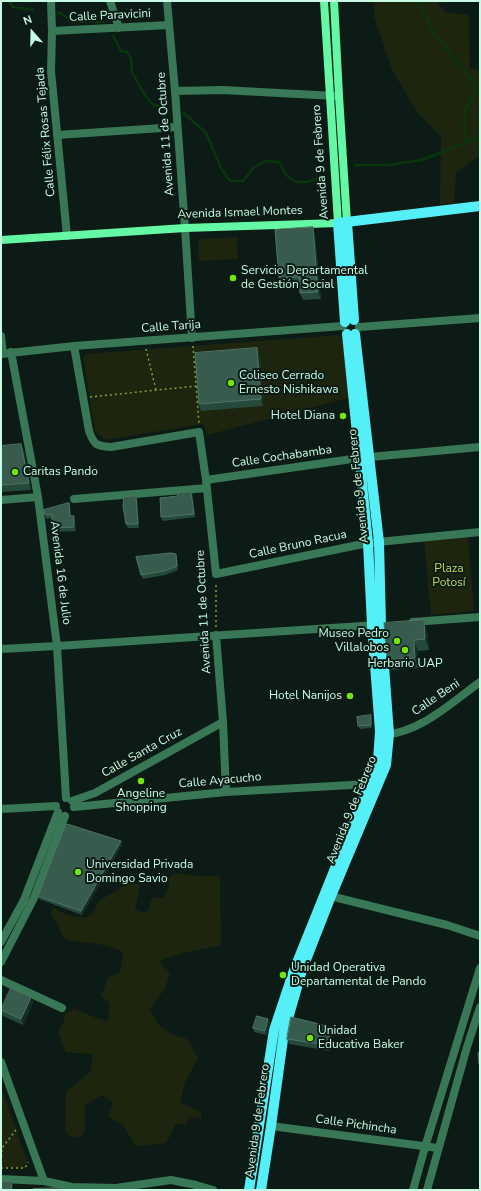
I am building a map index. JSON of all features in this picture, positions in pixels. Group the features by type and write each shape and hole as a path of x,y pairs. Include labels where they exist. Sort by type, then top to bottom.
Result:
{"main road":[{"name":"Avenida Ismael Montes","path":"343,222 480,206"},
{"name":"Avenida 9 de Febrero","path":"249,1190 274,1030 294,970 386,765 380,624 374,542 350,327 343,222"},
{"name":"Avenida 9 de Febrero","path":"261,1190 284,1032 302,970 327,895 378,761 385,735"}],"street":[{"name":"Calle Félix Rosas Tejada","path":"50,1 52,31 51,71 67,236"},
{"path":"110,1 119,28"},
{"name":"Avenida 11 de Octubre","path":"167,1 175,91 192,338"},
{"name":"Avenida 9 de Febrero","path":"324,1 330,95 343,222"},
{"name":"Avenida 9 de Febrero","path":"334,1 343,222"},
{"name":"Calle Paravicini","path":"52,31 169,25"},
{"path":"175,91 222,90 339,96"},
{"path":"57,135 177,127"},
{"name":"Avenida Ismael Montes","path":"1,240 185,228 343,222"},
{"name":"Calle Tarija","path":"5,353 74,346 480,318"},
{"name":"Avenida 16 de Julio","path":"1,336 38,497 57,646 70,802"},
{"path":"74,346 89,431 92,441 100,447 111,447 199,432"},
{"name":"Avenida 11 de Octubre","path":"199,432 207,484 216,574"},
{"name":"Calle Cochabamba","path":"74,499 207,484 364,458 480,447"},
{"path":"1,500 38,497"},
{"name":"Calle Bruno Racua","path":"216,574 374,542 480,532"},
{"path":"404,623 480,617"},
{"path":"1,649 380,624"},
{"name":"Avenida 11 de Octubre","path":"216,635 223,722 226,792"},
{"name":"Calle Beni","path":"385,735 403,732 419,724 435,715 480,682"},
{"name":"Calle Santa Cruz","path":"70,802 95,793 223,722"},
{"name":"Calle Ayacucho","path":"70,802 369,784"},
{"path":"1,809 60,811 70,814 70,802 60,800 57,804 60,811 34,898 1,962"},
{"path":"1,942 24,900 60,811"},
{"path":"327,895 447,925 480,936"},
{"path":"414,1190 425,1147 480,968"},
{"path":"1,980 62,1008"},
{"path":"427,1190 467,1047 480,1007"},
{"path":"1,1062 44,1181"},
{"name":"Calle Pichincha","path":"271,1126 438,1148"},
{"path":"1,1179 44,1181 72,1189 116,1188 171,1180 213,1190"}],"path":[{"path":"192,338 199,432"},
{"path":"144,342 156,390"},
{"path":"84,397 196,386"},
{"name":"Avenida 11 de Octubre","path":"216,574 216,635"},
{"path":"18,1136 16,1130 2,1148 1,1168 25,1168 28,1163 26,1156"}],"green space":[{"path":"374,1 436,1 446,12 469,15 470,69 480,70 480,155 456,173 454,204 440,203 441,137 417,112 392,70 374,16"},
{"path":"237,237 238,259 199,261 198,239"},
{"path":"339,335 344,343 349,398 207,435 203,424 105,440 95,431 83,357 86,354"},
{"name":"Plaza Potosí","path":"468,537 474,611 431,615 424,541"},
{"path":"176,873 199,876 220,876 221,945 180,954 159,961 170,973 165,988 150,1010 159,1025 173,1035 187,1039 198,1058 185,1082 180,1102 201,1112 201,1118 190,1117 186,1125 176,1123 166,1143 142,1146 135,1145 123,1125 108,1117 113,1102 102,1095 85,1106 85,1131 80,1138 70,1136 65,1130 66,1092 90,1072 93,1054 66,1052 58,1030 64,1023 65,1013 74,1009 108,1021 110,1003 101,996 108,978 120,972 123,952 103,945 67,940 60,932 59,924 50,914 54,908 68,915 85,918 93,914 98,901 130,881 140,885 135,910 147,913 152,898 163,898 169,884 169,877"},
{"path":"1,1087 28,1163 25,1168 1,1167"}],"building":[{"path":"313,227 318,292 300,293 299,277 279,278 275,230"},
{"name":"Coliseo Cerrado Ernesto Nishikawa","path":"257,348 261,399 199,404 195,353"},
{"name":"Caritas Pando","path":"21,444 29,483 1,485 1,446"},
{"path":"191,492 194,514 161,517 160,498 178,496 177,493"},
{"path":"136,496 138,524 126,524 123,506 124,497"},
{"path":"69,503 70,516 74,516 74,527 52,528 52,515 45,515 44,510"},
{"path":"171,553 176,554 177,566 164,571 141,575 136,557"},
{"name":"Herbario UAP","path":"424,620 425,639 414,640 415,658 387,660 384,623"},
{"path":"371,715 371,725 358,726 357,717"},
{"name":"Universidad Privada Domingo Savio","path":"67,824 121,841 81,911 38,896"},
{"path":"11,988 31,997 21,1019 1,1010"},
{"path":"257,1016 268,1019 265,1031 253,1028"},
{"name":"Unidad Educativa Baker","path":"291,1017 331,1027 328,1045 287,1039"},
{"path":"480,1051 480,1065 478,1053"},
{"path":"1,1181 12,1181 11,1190 1,1190"},
{"path":"61,1188 61,1190 33,1190 33,1189"}],"waterway":[{"path":"9,1 13,7 33,10"},
{"path":"417,1 433,31 468,74 477,90 465,110 464,128 467,142"},
{"path":"58,12 73,21 104,22"},
{"path":"113,36 121,51 127,52 131,58 132,72 143,92 152,104 165,108"},
{"path":"184,113 206,133 221,168 230,181 243,181 253,168 265,161 279,162 286,175 296,182 307,182 322,177"},
{"path":"355,165 388,165 422,160 480,137"}],"place":[{"name":"Servicio Departamental de Gestión Social","path":"233,278"},
{"name":"Coliseo Cerrado Ernesto Nishikawa","path":"231,383"},
{"name":"Hotel Diana","path":"343,416"},
{"name":"Caritas Pando","path":"15,472"},
{"name":"Museo Pedro Villalobos","path":"397,641"},
{"name":"Herbario UAP","path":"405,650"},
{"name":"Hotel Nanijos","path":"350,696"},
{"name":"Angeline Shopping","path":"141,781"},
{"name":"Universidad Privada Domingo Savio","path":"78,872"},
{"name":"Unidad Operativa Departamental de Pando","path":"283,975"},
{"name":"Unidad Educativa Baker","path":"310,1038"}]}
